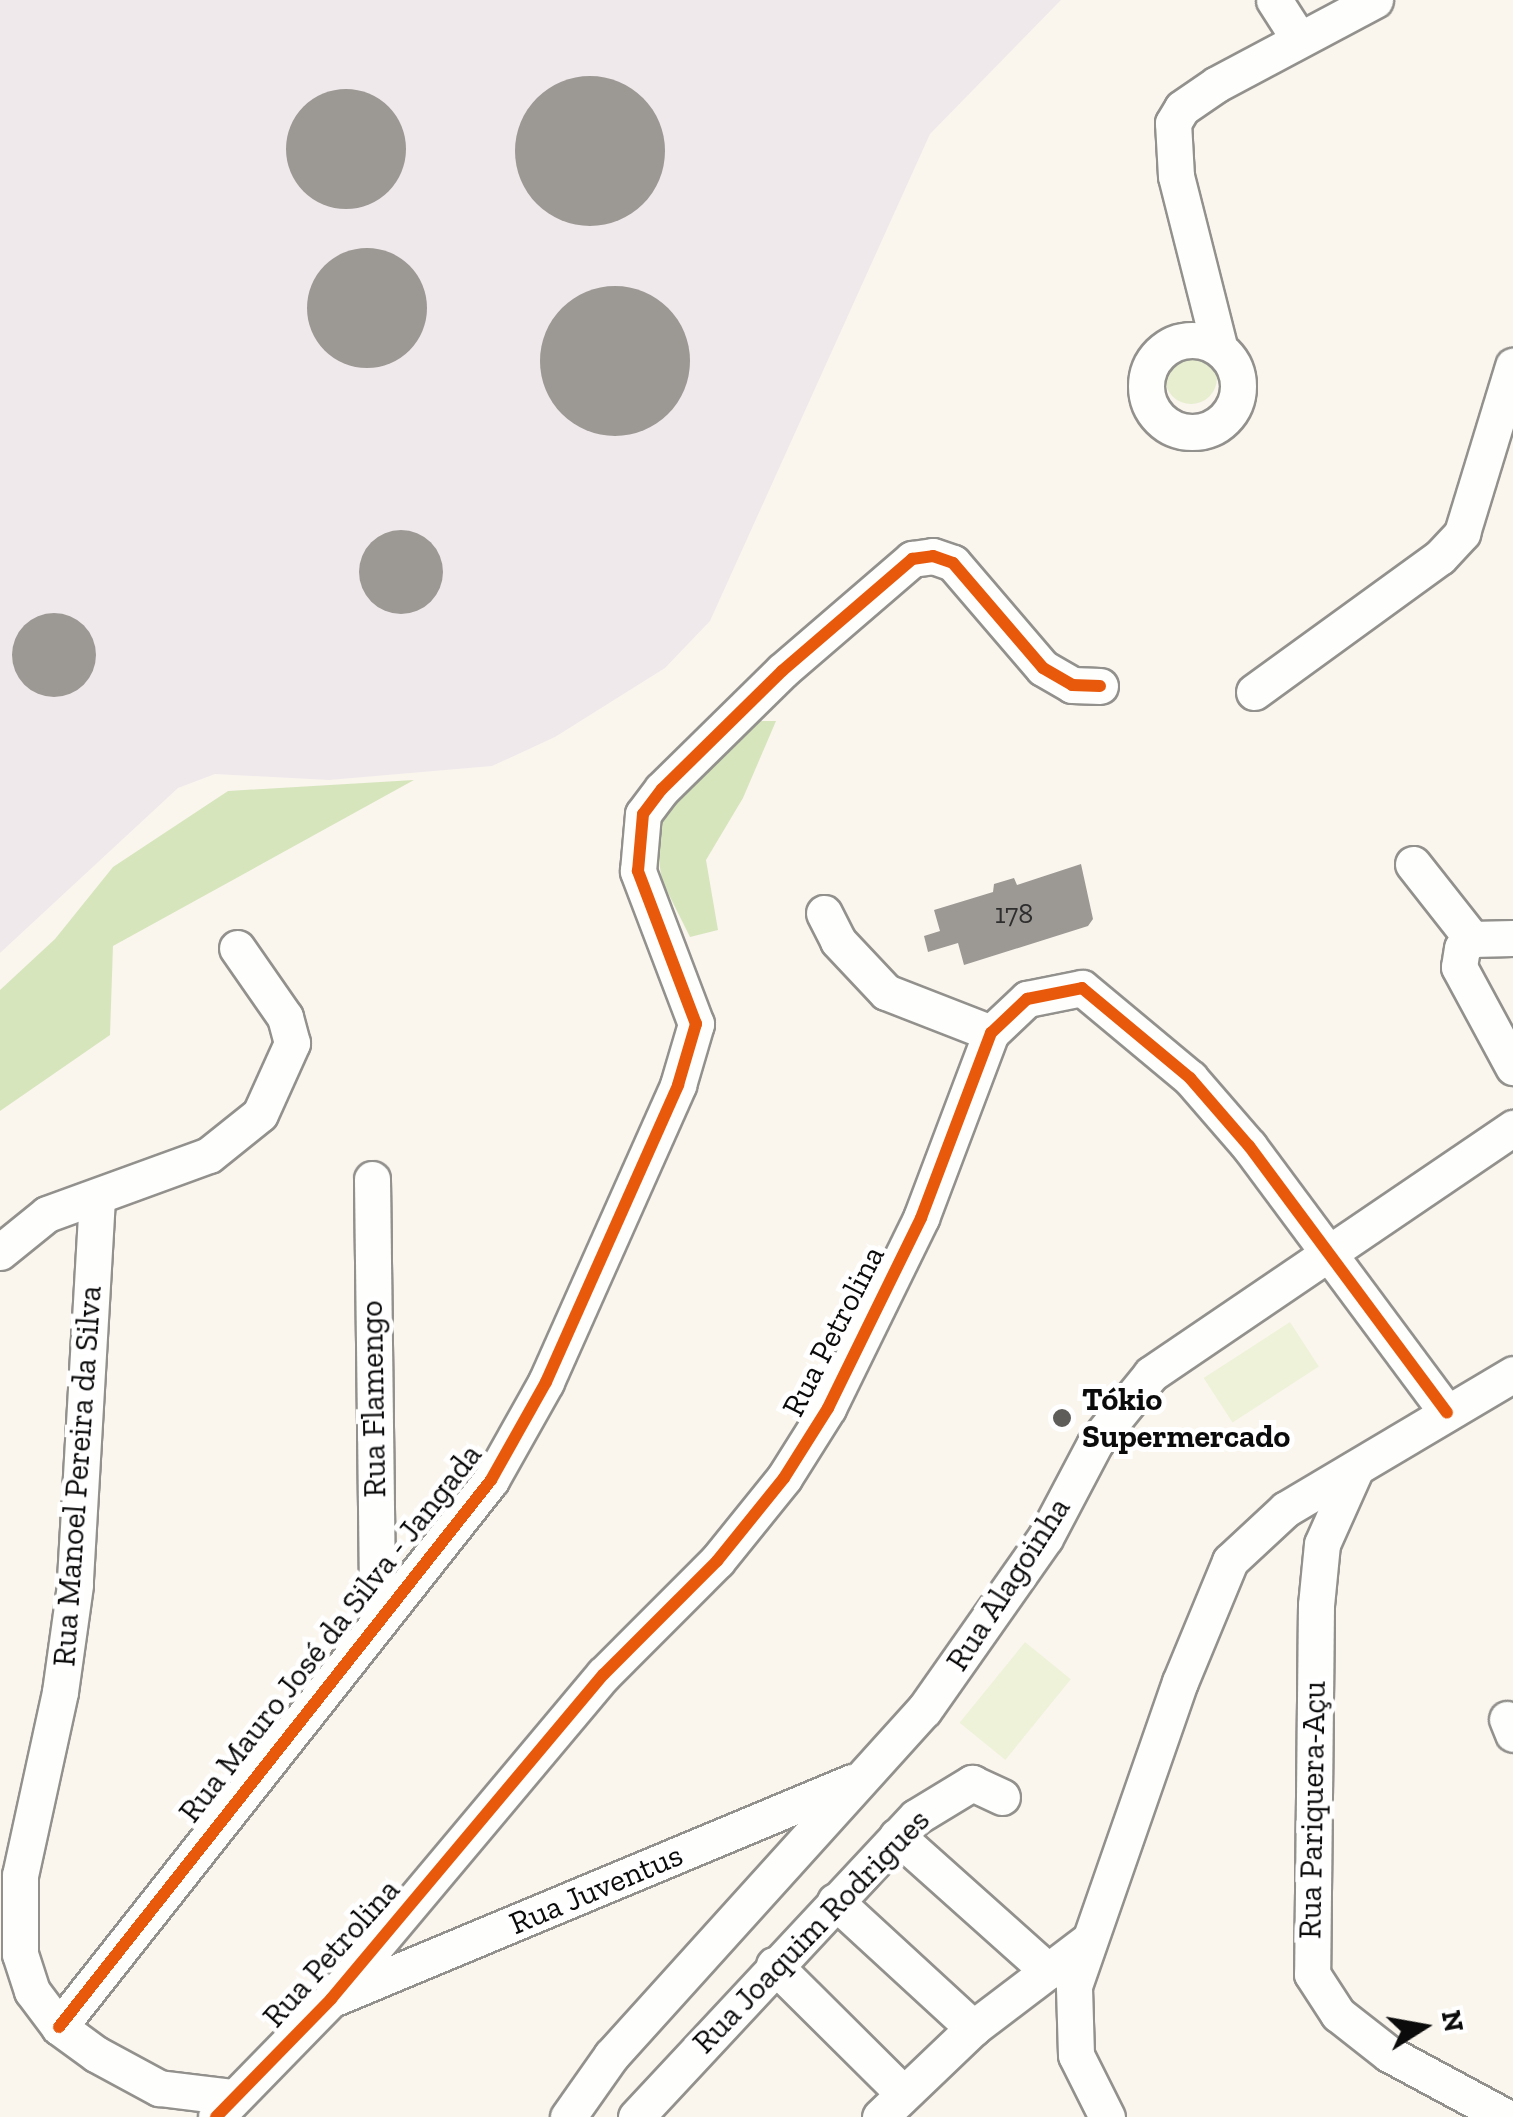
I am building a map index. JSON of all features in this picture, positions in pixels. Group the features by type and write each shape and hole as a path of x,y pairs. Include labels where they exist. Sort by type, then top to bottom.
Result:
{"street":[{"path":"1274,0 1299,40"},
{"path":"1219,346 1176,176 1172,124 1182,108 1217,84 1375,0"},
{"path":"1254,692 1440,557 1462,532 1513,366"},
{"name":"Rua Mauro José da Silva - Jangada","path":"59,2027 377,1619 491,1480 522,1427 602,1264 689,1057 696,1024 638,871 642,814 662,789 782,671 912,559 933,556 953,562 1043,668 1072,684 1100,686"},
{"path":"1412,864 1472,939"},
{"path":"824,913 838,942 886,992 991,1033"},
{"path":"1513,938 1472,939 1462,948 1465,988 1513,1067"},
{"path":"0,1252 48,1214 209,1154 260,1114 276,1090 292,1043 284,1018 236,948"},
{"name":"Rua Petrolina","path":"225,2107 332,1999 567,1716 716,1562 784,1478 828,1408 914,1234 991,1033 1026,1000 1058,990 1082,988 1112,1006 1190,1078 1447,1413"},
{"name":"Rua Alagoinha","path":"568,2117 611,2056 924,1710 1010,1593 1123,1404 1181,1349 1328,1255 1513,1128"},
{"name":"Rua Flamengo","path":"372,1179 377,1619"},
{"name":"Rua Manoel Pereira da Silva","path":"97,1198 73,1604 20,1875 17,1919 32,1991 59,2027 159,2088 225,2107"},
{"path":"1107,2117 1076,2055 1071,2016 1085,1943 1230,1561 1262,1525 1513,1374"},
{"name":"Rua Pariquera-Açu","path":"1356,1468 1322,1544 1316,1606 1312,1974 1338,2014 1389,2054 1506,2117"},
{"name":"Rua Juventus","path":"332,1999 860,1778"},
{"name":"Rua Joaquim Rodrigues","path":"636,2117 896,1836 957,1787 984,1785 1002,1797"},
{"path":"896,1836 1048,1971"},
{"path":"835,1901 973,2028"},
{"path":"774,1965 891,2105 973,2028 1085,1943"}],"shaded area":[{"path":"0,0 1061,0 930,134 710,621 665,668 555,737 492,766 329,780 215,774 178,788 0,953"}],"green space":[{"path":"1191,352 1209,360 1217,378 1209,396 1191,404 1173,396 1165,378 1173,360"},
{"path":"748,721 776,721 743,798 706,860 718,930 690,937 662,881 654,828 677,791"},
{"path":"414,780 113,946 110,1035 0,1111 0,990 55,939 113,867 228,791"},
{"path":"1290,1322 1319,1366 1232,1423 1204,1378"},
{"path":"1025,1642 1071,1679 1005,1760 960,1723"}],"building":[{"path":"590,76 619,82 643,98 659,122 665,151 659,180 643,204 619,220 590,226 561,220 537,204 521,180 515,151 521,122 537,98 561,82"},
{"path":"346,89 369,94 388,107 401,126 406,149 401,172 388,191 369,204 346,209 323,204 304,191 291,172 286,149 291,126 304,107 323,94"},
{"path":"367,248 390,253 409,266 422,285 427,308 422,331 409,350 390,363 367,368 344,363 325,350 312,331 307,308 312,285 325,266 344,253"},
{"path":"615,286 644,292 668,308 684,332 690,361 684,390 668,414 644,430 615,436 586,430 562,414 546,390 540,361 546,332 562,308 586,292"},
{"path":"401,530 417,533 431,542 440,556 440,588 431,602 417,611 401,614 385,611 371,602 362,588 359,572 362,556 371,542 385,533"},
{"path":"54,613 70,616 84,625 93,639 93,671 84,685 70,694 54,697 38,694 24,685 15,671 12,655 15,639 24,625 38,616"},
{"path":"1081,864 1093,919 1088,926 964,965 958,943 928,952 924,936 940,931 934,910 993,892 994,884 1014,878 1017,885"}],"cycle path":[{"path":"59,2027 491,1480 546,1382 678,1085 696,1024 638,871 643,814 662,789 782,671 912,559 933,556 953,563 1043,668 1072,685 1100,686"},
{"path":"216,2117 331,1999 604,1674 717,1561 784,1478 828,1408 921,1218 991,1033 1027,999 1082,988 1190,1078 1249,1146 1447,1413"}],"place":[{"name":"Tókio Supermercado","path":"1062,1418"}]}
